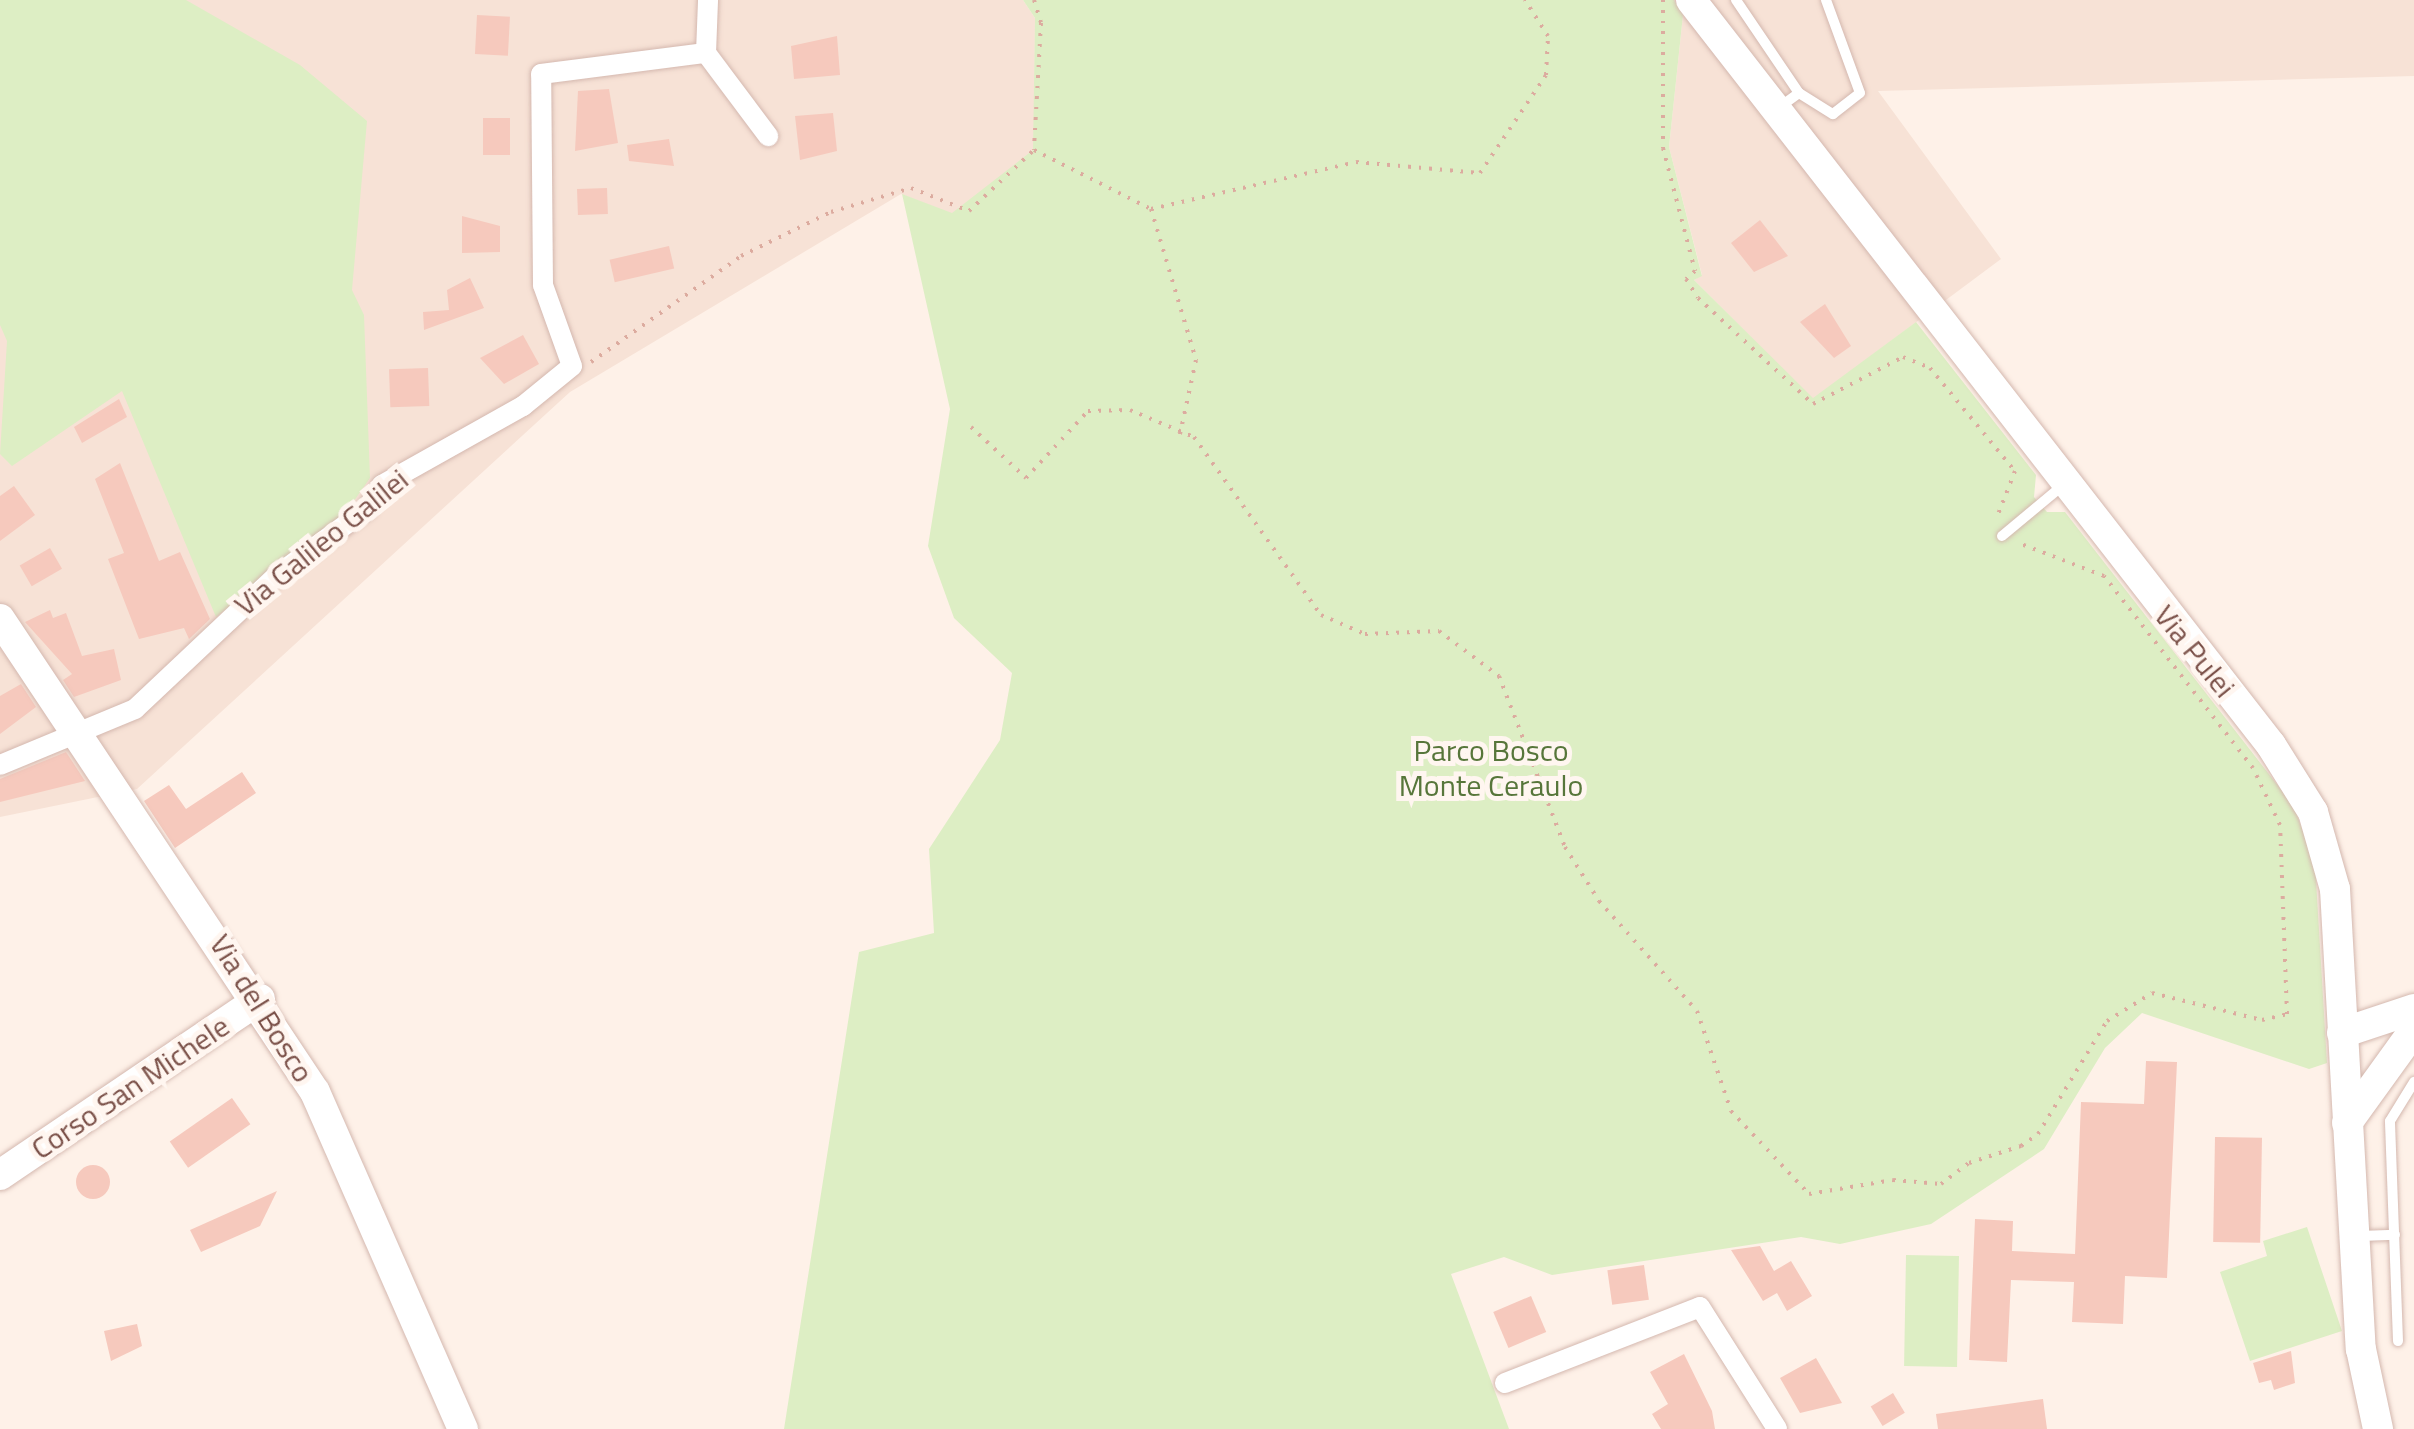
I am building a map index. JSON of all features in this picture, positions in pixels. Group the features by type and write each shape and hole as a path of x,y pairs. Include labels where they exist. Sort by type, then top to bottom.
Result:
{"main road":[{"name":"Via Pulei","path":"1691,0 2062,486 2298,782 2332,875 2354,1236 2378,1429"},
{"name":"Via del Bosco","path":"0,619 85,736 260,1000 357,1172 462,1429"},
{"path":"2339,972 2407,1022"},
{"name":"Corso San Michele","path":"0,1175 260,1000"},
{"path":"2342,1033 2407,1022"},
{"path":"2346,1123 2407,1022"}],"street":[{"path":"708,0 706,52 768,136"},
{"path":"572,366 543,285 541,74 706,52"},
{"name":"Via Galileo Galilei","path":"0,765 85,736 135,710 277,575 367,509 382,485 523,406 572,366"},
{"path":"1505,1383 1700,1308 1777,1429"}],"lane":[{"path":"1736,0 1799,93 1817,112 1833,114 1860,93 1826,0"},
{"path":"1774,111 1799,93"},
{"path":"2002,536 2062,486"},
{"path":"2398,1341 2390,1121 2414,1082"},
{"path":"2354,1236 2395,1235"}],"path":[{"path":"572,366 741,256 831,212 911,188 969,211 1034,150 1041,24 1034,0"},
{"path":"1034,150 1151,210 1356,162 1480,172 1546,76 1548,36 1524,0"},
{"path":"972,427 1026,478 1088,411 1130,410 1204,445 1320,615 1366,634 1450,635 1500,676 1565,846 1599,901 1698,1011 1731,1111 1808,1194 1893,1180 1941,1184 1970,1162 2020,1146 2038,1134 2107,1021 2152,994 2262,1020 2287,1014 2291,938 2280,826 2254,768 2104,576 2002,536 1995,506 2015,471 1930,368 1903,357 1813,404 1698,298 1686,280 1695,271 1663,148 1663,0"},
{"path":"1151,210 1196,360 1180,434"}],"shaded area":[{"path":"0,0 1023,0 1035,18 1034,150 952,214 901,194 570,392 137,789 0,817"},
{"path":"1674,0 2414,0 2414,76 1878,91 2001,259 1813,399 1694,280 1702,275 1669,147 1683,15"}],"green space":[{"path":"0,0 186,0 300,65 367,121 352,290 364,315 370,478 335,528 216,617 122,391 12,466 0,454 7,341 0,325"},
{"name":"Parco Bosco Monte Ceraulo","path":"1023,0 1674,0 1683,15 1669,147 1702,276 1694,280 1813,398 1916,322 2036,475 2034,497 2047,512 2065,512 2293,805 2315,863 2327,1063 2309,1069 2142,1013 2105,1048 2044,1149 1931,1224 1840,1244 1801,1237 1552,1275 1504,1257 1451,1274 1509,1429 784,1429 859,952 934,933 929,849 1000,740 1012,673 954,618 928,546 950,409 902,194 952,213 1033,150 1035,18"},
{"path":"2307,1227 2342,1331 2250,1361 2220,1272 2267,1256 2263,1241"},
{"path":"1906,1255 1959,1256 1957,1367 1904,1366"}],"building":[{"path":"477,15 510,17 508,56 475,54"},
{"path":"837,36 840,75 794,79 791,46"},
{"path":"609,89 618,143 575,151 578,91"},
{"path":"833,113 837,151 800,160 795,116"},
{"path":"483,118 510,118 510,155 483,155"},
{"path":"669,139 674,166 629,161 627,145"},
{"path":"607,188 608,214 578,215 577,189"},
{"path":"462,216 500,226 500,252 462,253"},
{"path":"1760,220 1788,256 1754,272 1731,243"},
{"path":"669,246 674,268 615,282 610,260"},
{"path":"470,278 484,308 424,330 423,312 449,310 447,290"},
{"path":"1825,304 1851,346 1834,358 1800,322"},
{"path":"523,335 539,364 504,384 480,358"},
{"path":"428,368 429,406 390,407 389,369"},
{"path":"119,399 127,417 82,443 74,427"},
{"path":"120,463 159,561 180,552 210,619 189,639 184,628 139,639 108,559 124,553 95,479"},
{"path":"14,486 35,515 0,541 0,496"},
{"path":"50,548 62,569 32,586 20,566"},
{"path":"50,610 53,618 66,613 82,656 114,649 121,680 74,697 63,680 72,674 25,622"},
{"path":"21,684 36,707 0,734 0,696"},
{"path":"66,752 85,781 0,802 0,779"},
{"path":"242,772 256,793 175,848 144,801 169,785 186,809"},
{"path":"2146,1061 2177,1062 2167,1278 2125,1276 2123,1324 2072,1322 2074,1282 2011,1280 2007,1362 1969,1360 1975,1219 2013,1221 2012,1251 2075,1254 2081,1102 2144,1104"},
{"path":"232,1098 250,1124 188,1168 170,1142"},
{"path":"2215,1137 2262,1138 2260,1243 2213,1242"},
{"path":"93,1165 105,1170 110,1182 105,1194 93,1199 81,1194 76,1182 81,1170"},
{"path":"277,1191 260,1226 201,1252 190,1230"},
{"path":"1760,1246 1774,1271 1791,1261 1812,1296 1787,1311 1777,1293 1763,1301 1731,1250"},
{"path":"1644,1265 1649,1300 1612,1305 1607,1270"},
{"path":"1531,1296 1546,1332 1508,1348 1493,1312"},
{"path":"137,1324 142,1346 111,1361 104,1331"},
{"path":"2291,1351 2295,1383 2274,1390 2271,1380 2259,1383 2253,1363"},
{"path":"1684,1354 1712,1411 1715,1429 1661,1429 1652,1414 1668,1404 1650,1372"},
{"path":"1816,1358 1842,1403 1800,1413 1780,1378"},
{"path":"1893,1393 1905,1413 1883,1426 1871,1406"},
{"path":"2043,1399 2047,1429 1938,1429 1936,1414"}]}
